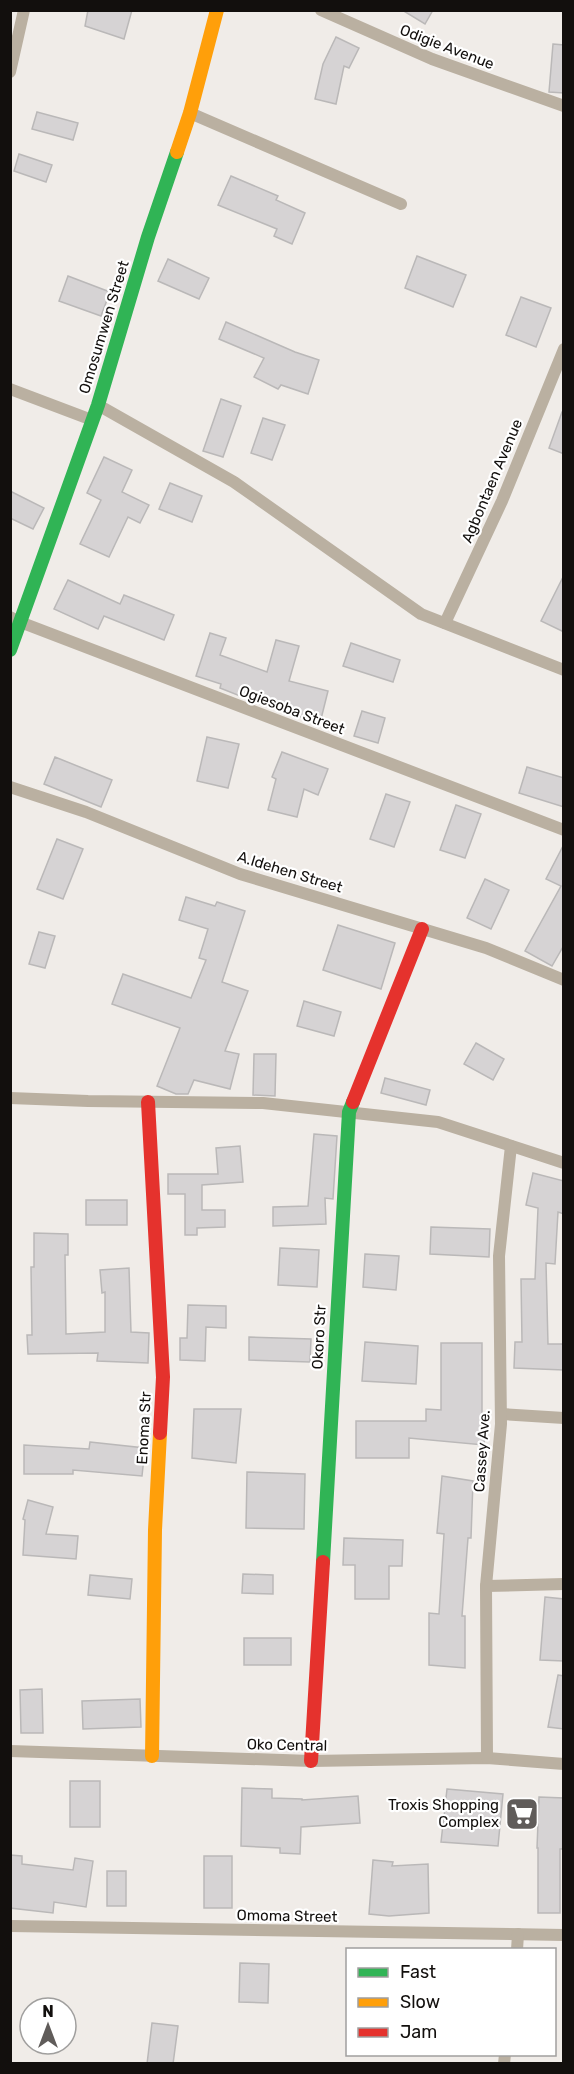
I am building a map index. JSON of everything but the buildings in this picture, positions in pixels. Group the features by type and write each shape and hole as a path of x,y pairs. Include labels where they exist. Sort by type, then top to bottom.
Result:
{"street":[{"path":"10,72 24,10"},
{"name":"Omosumwen Street","path":"10,650 15,620 98,405 148,237 190,113 218,10"},
{"name":"Odigie Avenue","path":"321,10 432,59 564,106"},
{"path":"190,113 401,204"},
{"name":"Agbontaen Avenue","path":"445,623 502,501 564,349"},
{"path":"10,388 92,420"},
{"path":"98,405 234,482 421,614 564,670"},
{"name":"Ogiesoba Street","path":"15,620 564,830"},
{"name":"A.Idehen Street","path":"10,787 86,812 240,874 486,948 564,980"},
{"name":"Okoro Str","path":"311,1761 349,1113 422,929"},
{"path":"10,1098 263,1103 438,1122 564,1162"},
{"name":"Enoma Str","path":"148,1102 163,1377 154,1530 152,1756"},
{"name":"Cassey Ave.","path":"487,1758 486,1586 501,1414 499,1257 511,1146"},
{"path":"501,1414 564,1418"},
{"path":"486,1586 564,1584"},
{"name":"Oko Central","path":"10,1751 311,1761 487,1758 564,1764"},
{"name":"Omoma Street","path":"10,1926 564,1935"},
{"path":"517,1948 518,1934"}],"traffic: fast":[{"path":"10,650 98,405 148,237 177,152"},
{"path":"323,1562 349,1112 353,1102"}],"traffic: slow":[{"path":"177,152 190,113 217,10"},
{"path":"152,1756 155,1530 160,1433"}],"traffic: jam":[{"path":"353,1102 422,929"},
{"path":"148,1102 163,1377 160,1433"},
{"path":"311,1761 323,1562"}],"place":[{"name":"Troxis Shopping Complex","path":"522,1814"}]}
